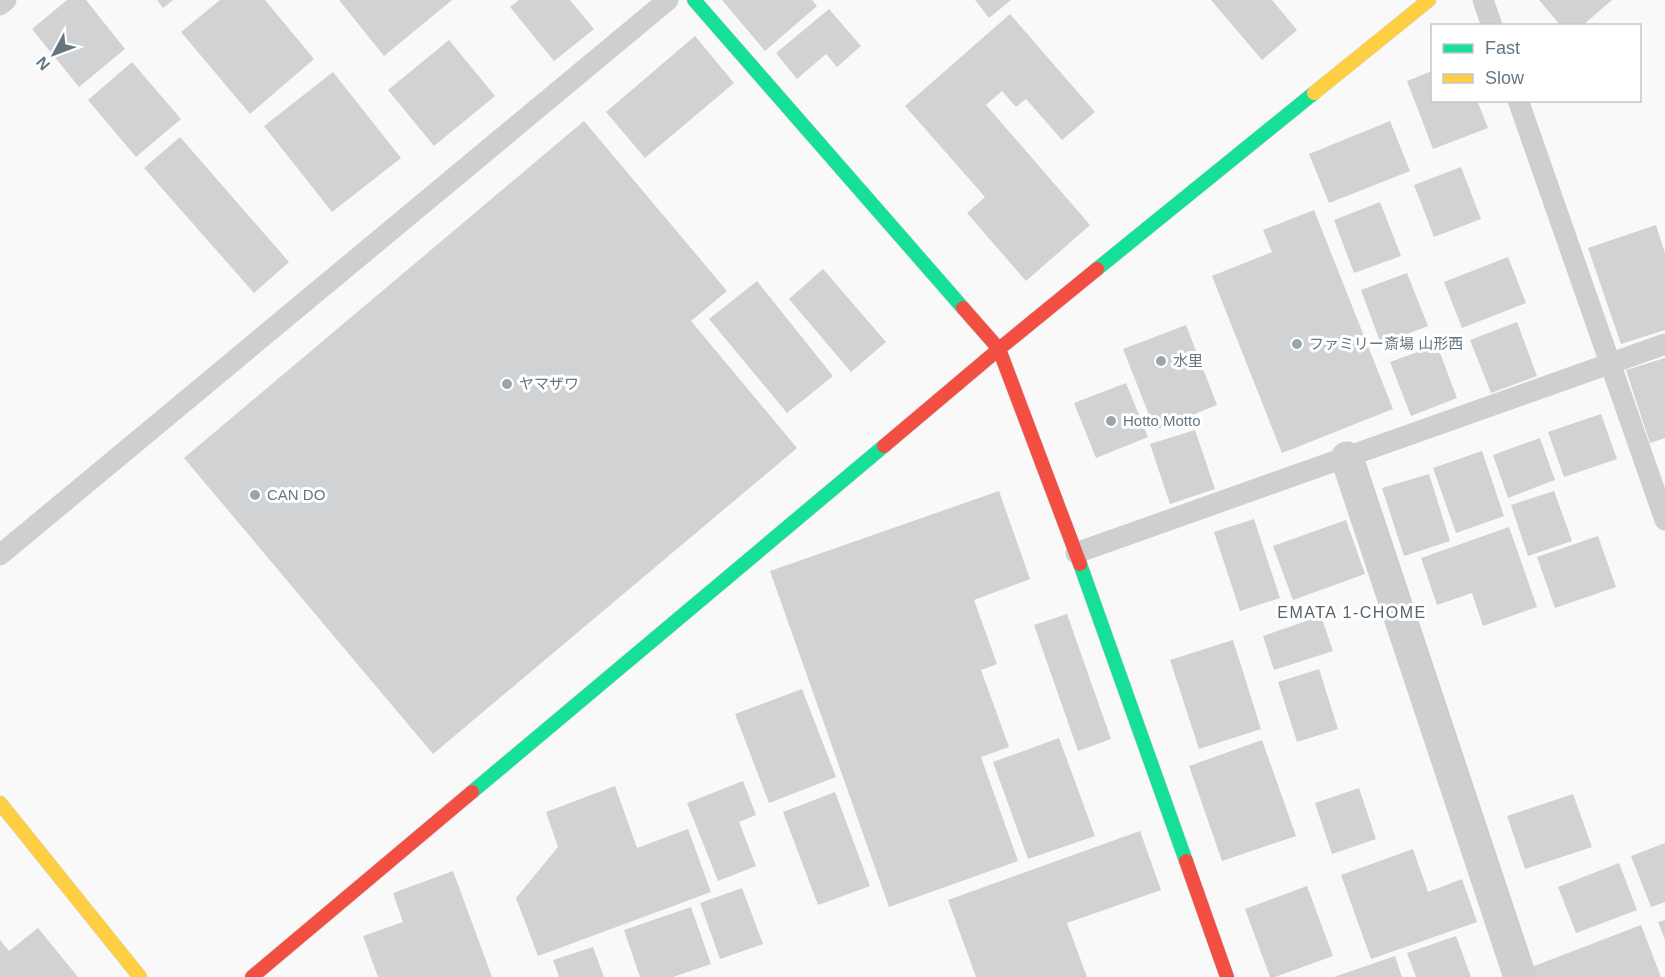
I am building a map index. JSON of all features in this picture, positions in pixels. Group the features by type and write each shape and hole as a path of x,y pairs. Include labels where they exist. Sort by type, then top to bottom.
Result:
{"street":[{"path":"694,0 999,349 1076,553 1227,977"},
{"path":"252,977 999,349 1429,0"},
{"path":"1347,458 1520,977"},
{"path":"0,803 140,977"}],"lane":[{"path":"0,5 6,0"},
{"path":"0,555 668,0"},
{"path":"1483,0 1491,24"},
{"path":"1519,102 1665,520"},
{"path":"1076,553 1665,345"}],"building":[{"path":"67,0 86,0 125,49 79,87 32,29"},
{"path":"157,0 173,0 163,8"},
{"path":"220,0 265,0 314,59 250,114 181,32"},
{"path":"339,0 452,0 384,56"},
{"path":"519,0 570,0 594,29 554,61 510,7"},
{"path":"722,0 812,0 817,6 765,51"},
{"path":"975,0 1011,0 989,18"},
{"path":"1211,0 1272,0 1297,30 1262,60"},
{"path":"1539,0 1612,0 1584,24 1559,24"},
{"path":"829,9 861,46 837,67 826,54 797,79 776,53"},
{"path":"1010,14 1095,112 1062,140 1026,99 1016,107 1002,91 986,105 1090,225 1026,281 967,213 985,197 905,106"},
{"path":"695,36 734,83 645,158 606,112"},
{"path":"449,40 495,96 434,146 388,90"},
{"path":"132,62 181,119 136,157 88,100"},
{"path":"1431,71 1431,102 1478,102 1488,128 1433,149 1407,81"},
{"path":"333,72 401,158 332,212 264,126"},
{"name":"ヤマザワ","path":"584,121 727,291 691,321 797,448 433,754 184,458"},
{"path":"1390,121 1410,171 1329,203 1309,154"},
{"path":"180,137 289,262 254,293 144,168"},
{"path":"1461,167 1481,219 1434,237 1414,185"},
{"path":"1380,202 1401,256 1354,273 1334,220"},
{"path":"1314,210 1393,409 1282,453 1212,276 1272,252 1263,230"},
{"path":"1656,225 1665,253 1665,330 1621,344 1588,248"},
{"path":"1508,257 1526,303 1462,328 1444,282"},
{"path":"823,269 886,342 851,372 789,299"},
{"path":"1407,273 1428,326 1381,344 1361,290"},
{"path":"757,281 833,376 787,413 709,319"},
{"path":"1517,322 1537,376 1491,393 1470,340"},
{"path":"1186,325 1217,405 1155,430 1123,349"},
{"path":"1437,345 1457,398 1411,416 1390,362"},
{"path":"1665,358 1665,438 1650,443 1626,370"},
{"path":"1126,383 1148,437 1096,458 1074,403"},
{"path":"1601,414 1617,459 1564,477 1548,432"},
{"path":"1195,430 1215,489 1170,504 1150,444"},
{"path":"1540,438 1555,480 1508,498 1493,455"},
{"path":"1482,451 1504,516 1456,533 1433,468"},
{"path":"1429,474 1450,541 1404,556 1382,488"},
{"path":"999,491 1030,579 974,600 997,664 981,670 1009,747 981,757 1018,861 889,907 770,571"},
{"path":"1554,491 1572,541 1528,556 1511,505"},
{"path":"1254,519 1280,598 1240,611 1214,532"},
{"path":"1346,520 1365,574 1293,600 1273,546"},
{"path":"1509,527 1537,607 1483,626 1472,593 1437,605 1421,558"},
{"path":"1598,536 1616,587 1555,608 1537,557"},
{"path":"1067,614 1111,739 1078,751 1034,625"},
{"path":"1321,616 1333,651 1274,670 1263,636"},
{"path":"1233,640 1261,729 1199,749 1170,660"},
{"path":"1319,669 1338,729 1297,742 1278,682"},
{"path":"802,689 836,777 769,803 735,714"},
{"path":"1059,738 1095,836 1028,859 993,762"},
{"path":"1262,740 1296,836 1222,861 1189,766"},
{"path":"743,781 756,815 739,822 756,866 718,881 687,803"},
{"path":"615,786 637,848 688,829 711,892 538,956 516,898 558,847 546,812"},
{"path":"1359,788 1376,839 1332,854 1315,803"},
{"path":"835,792 870,886 818,905 783,812"},
{"path":"1573,794 1592,847 1525,869 1507,816"},
{"path":"1140,831 1161,890 1067,923 1087,977 976,977 948,900"},
{"path":"1665,843 1665,902 1651,907 1631,856"},
{"path":"1413,849 1428,892 1462,879 1477,922 1371,959 1341,875"},
{"path":"1619,863 1637,910 1576,933 1558,887"},
{"path":"453,871 492,977 378,977 363,936 403,922 393,893"},
{"path":"1307,886 1333,956 1270,977 1245,909"},
{"path":"742,888 763,944 720,959 700,903"},
{"path":"691,907 711,964 673,977 640,977 624,930"},
{"path":"1665,920 1665,940 1658,922"},
{"path":"1641,925 1661,977 1532,977 1529,968"},
{"path":"38,928 78,977 0,977 0,940 9,951"},
{"path":"1456,936 1471,977 1416,977 1407,953"},
{"path":"593,947 604,977 559,977 553,960"},
{"path":"1395,956 1402,977 1334,977"}],"traffic: fast":[{"path":"694,0 963,308"},
{"path":"1097,269 1314,93"},
{"path":"472,792 884,446"},
{"path":"1080,564 1186,861"}],"traffic: slow":[{"path":"1314,93 1429,0"},
{"path":"0,803 140,977"}],"traffic: jam":[{"path":"884,446 1097,269"},
{"path":"963,308 999,349 1080,564"},
{"path":"252,977 472,792"},
{"path":"1186,861 1227,977"}],"place":[{"name":"ファミリー斎場 山形西","path":"1297,344"},
{"name":"水里","path":"1161,361"},
{"name":"ヤマザワ","path":"507,384"},
{"name":"Hotto Motto","path":"1111,421"},
{"name":"CAN DO","path":"255,495"}],"district":[{"name":"EMATA 1-CHOME","path":"1352,612"}]}
